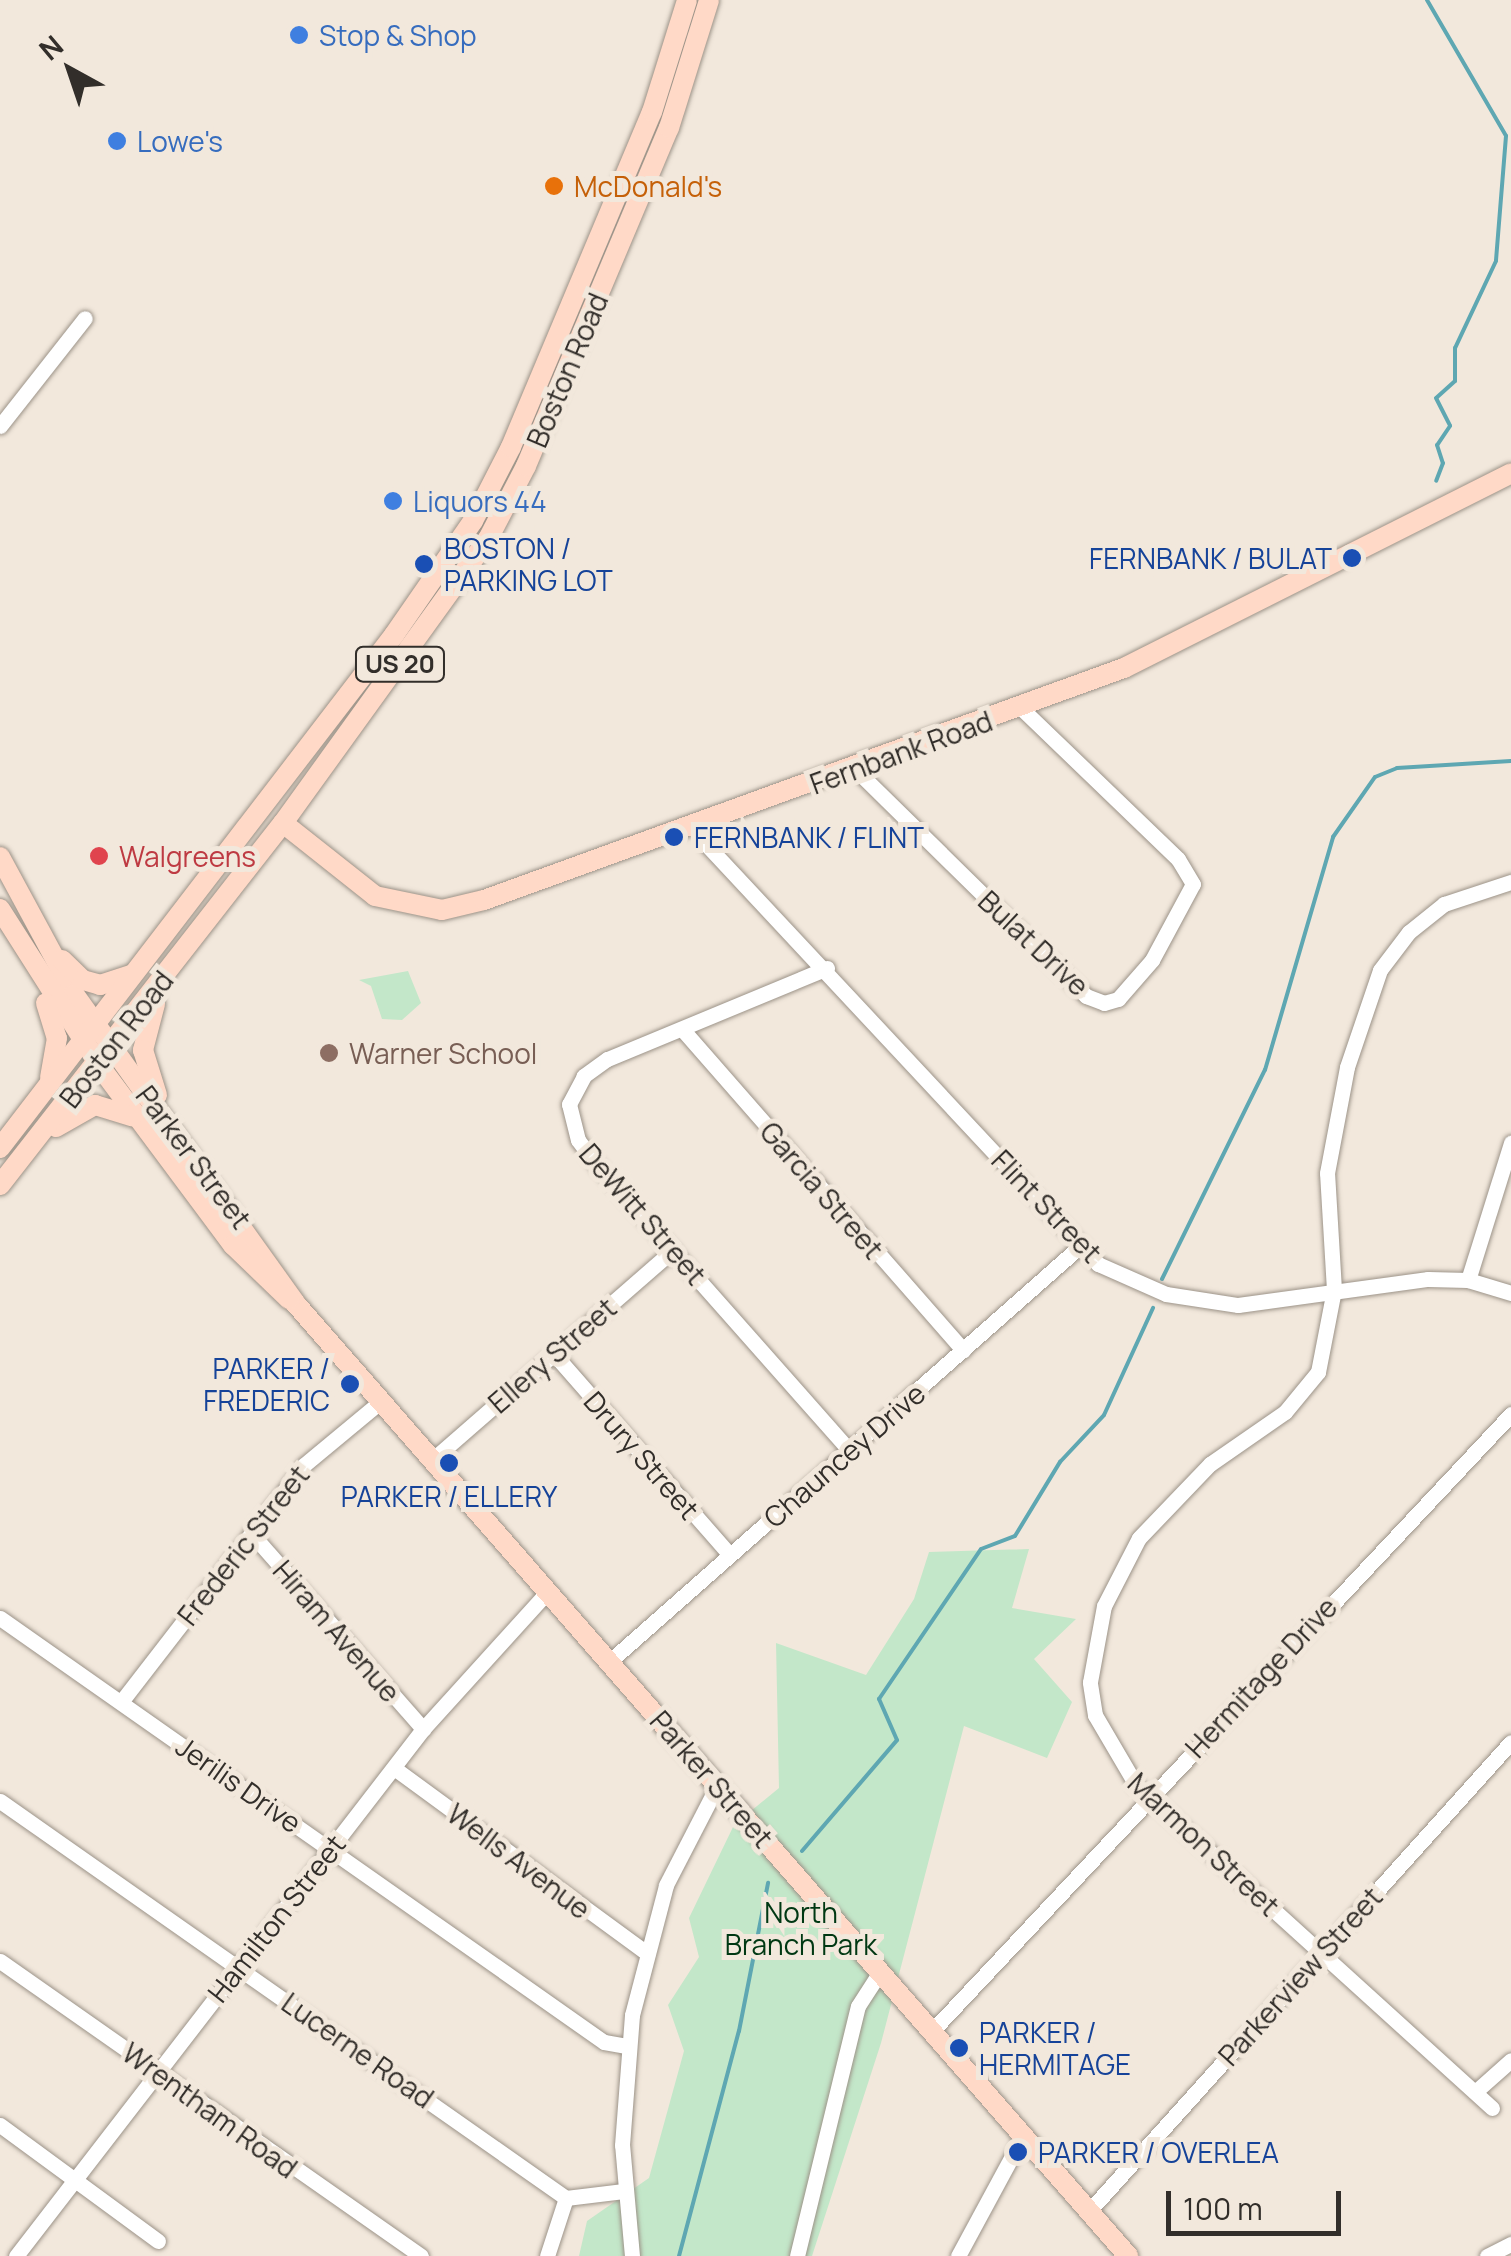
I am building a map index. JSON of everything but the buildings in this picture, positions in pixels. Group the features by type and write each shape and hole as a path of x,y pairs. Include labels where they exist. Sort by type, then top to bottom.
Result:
{"main road":[{"name":"Boston Road","path":"0,1148 394,635 484,504 652,112 686,0"},
{"name":"Boston Road","path":"0,1184 283,823 464,574 509,501 677,108 709,0"},
{"name":"Fernbank Road","path":"283,823 375,896 442,910 1021,708 1124,668 1511,473"},
{"name":"Parker Street","path":"0,857 41,940 96,1025 295,1304 1128,2256"},
{"name":"Parker Street","path":"0,909 82,1042 150,1134 240,1254 295,1304"},
{"path":"41,940 82,980 100,986 123,981 140,966"},
{"path":"18,942 57,1038 52,1074 37,1101"},
{"path":"173,1129 143,1050 144,1029 175,964"},
{"path":"18,1162 87,1106 117,1108 150,1134"}],"street":[{"path":"0,426 86,318"},
{"name":"Bulat Drive","path":"852,767 1086,996 1118,999 1152,960 1193,884 1178,859 1021,708"},
{"name":"Flint Street","path":"703,840 827,968 1078,1248 1142,1286 1238,1306 1334,1290 1468,1280 1511,1294"},
{"path":"1334,1290 1327,1173 1347,1068 1380,970 1409,932 1444,904 1511,882"},
{"name":"DeWitt Street","path":"827,968 592,1068 569,1104 578,1140 850,1451"},
{"name":"Garcia Street","path":"682,1029 963,1350"},
{"path":"1468,1280 1511,1142"},
{"name":"Chauncey Drive","path":"610,1661 1078,1248"},
{"name":"Ellery Street","path":"430,1460 673,1250"},
{"name":"Marmon Street","path":"1334,1290 1326,1350 1302,1395 1160,1509 1104,1606 1092,1644 1095,1716 1111,1752 1148,1797 1492,2108"},
{"name":"Drury Street","path":"554,1354 730,1555"},
{"name":"Frederic Street","path":"121,1702 304,1465 380,1402"},
{"name":"Hermitage Drive","path":"933,2030 1511,1414"},
{"name":"Hiram Avenue","path":"251,1533 422,1729"},
{"name":"Hamilton Street","path":"16,2256 422,1729 548,1591"},
{"name":"Jerilis Drive","path":"0,1618 604,2042 626,2046"},
{"name":"Parkerview Street","path":"1090,2210 1511,1742"},
{"name":"Wells Avenue","path":"394,1768 645,1952"},
{"path":"632,2256 624,2191 626,2046 645,1952 666,1886 718,1786"},
{"name":"Lucerne Road","path":"0,1801 566,2198"},
{"name":"Wrentham Road","path":"0,1962 422,2256"},
{"path":"797,2256 858,2006 880,1972"},
{"path":"1475,2092 1511,2060"},
{"path":"0,2125 158,2241"},
{"path":"958,2256 1024,2134"},
{"path":"547,2256 566,2198 624,2191"},
{"path":"1487,2256 1511,2244"}],"green space":[{"path":"408,971 421,1003 402,1020 382,1019 371,986 359,980"},
{"name":"North Branch Park","path":"1029,1549 1012,1608 1076,1619 1034,1659 1072,1702 1047,1758 964,1726 881,2043 812,2256 579,2256 587,2221 649,2178 684,2051 668,2005 699,1957 689,1918 734,1825 779,1788 776,1643 866,1675 914,1599 929,1552"}],"waterway":[{"path":"1427,0 1506,136 1496,261 1455,348 1455,381 1436,398 1450,426 1437,445 1443,463 1436,481"},
{"path":"1162,1279 1265,1070 1333,837 1375,777 1397,768 1511,761"},
{"path":"802,1851 897,1740 879,1699 981,1549 1015,1536 1060,1462 1104,1415 1153,1308"},
{"path":"679,2256 739,2031 768,1883"}],"place":[{"name":"Stop & Shop","path":"299,35"},
{"name":"Lowe's","path":"117,141"},
{"name":"McDonald's","path":"554,186"},
{"name":"Liquors 44","path":"393,501"},
{"name":"FERNBANK / BULAT","path":"1352,558"},
{"name":"BOSTON / PARKING LOT","path":"424,564"},
{"name":"FERNBANK / FLINT","path":"674,837"},
{"name":"Walgreens","path":"99,856"},
{"name":"Warner School","path":"329,1053"},
{"name":"PARKER / FREDERIC","path":"350,1384"},
{"name":"PARKER / ELLERY","path":"449,1463"},
{"name":"PARKER / HERMITAGE","path":"959,2048"},
{"name":"PARKER / OVERLEA","path":"1018,2152"}]}
